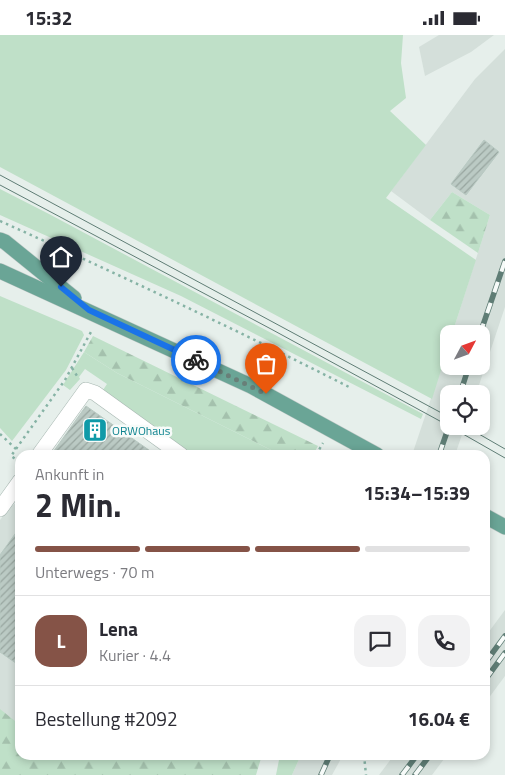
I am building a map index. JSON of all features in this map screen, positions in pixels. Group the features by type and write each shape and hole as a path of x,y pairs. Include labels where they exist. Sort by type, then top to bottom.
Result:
{"main road":[{"path":"0,240 5,242 89,310"},
{"path":"0,271 89,310 250,386 368,450"},
{"path":"490,519 505,527"}],"lane":[{"path":"43,450 86,390 95,393 174,450"},
{"path":"0,509 15,488"}],"path":[{"path":"0,221 146,287 351,388"},
{"path":"0,434 16,449 65,380 90,334"},
{"path":"364,760 366,775"}],"shaded area":[{"path":"439,35 494,35 471,52 425,76 419,47"},
{"path":"505,49 505,307 490,352 490,325 455,325 490,215 452,192 430,220 391,191 475,79"},
{"path":"440,372 440,375 482,375 479,385 440,385 440,435 462,435 457,450 414,450"},
{"path":"15,504 15,735 0,724 0,520"},
{"path":"505,610 505,676 490,696 490,630"},
{"path":"299,760 340,760 332,775 292,775"},
{"path":"390,760 443,760 432,775 379,775"}],"green space":[{"path":"0,35 403,35 401,63 406,98 390,111 426,145 386,198 476,260 455,325 440,325 440,374 432,399 0,167"},
{"path":"0,189 423,414 421,419 181,296 0,215"},
{"path":"452,192 490,215 478,253 430,220"},
{"path":"0,296 82,331 84,335 66,370 12,441 0,428"},
{"path":"93,336 318,446 316,450 271,450 117,373 84,352"},
{"path":"84,352 117,373 271,450 178,450 101,393 107,384 85,369 79,377 80,379 70,390 63,385"},
{"path":"0,709 15,721 15,760 260,760 256,775 0,775"},
{"path":"279,760 299,760 292,775 276,775"}],"building":[{"path":"484,140 499,152 466,195 451,184"},
{"name":"ORWOhaus","path":"86,406 149,450 55,450"},
{"path":"15,534 15,662 0,652 0,555"}],"tram line":[{"path":"0,175 440,412"},
{"path":"0,185 440,421"},
{"path":"465,435 505,458"},
{"path":"481,435 505,449"}],"railway":[{"path":"483,325 505,261"},
{"path":"463,385 466,375"},
{"path":"441,450 446,435"},
{"path":"490,656 505,636"},
{"path":"490,673 505,653"},
{"path":"321,775 328,760"},
{"path":"402,775 413,760"},
{"path":"415,775 426,760"}],"way so far":[{"path":"196,360 266,394"}],"place":[{"name":"ORWOhaus","path":"95,430"}],"route":[{"path":"61,287 89,310 196,360"}]}
